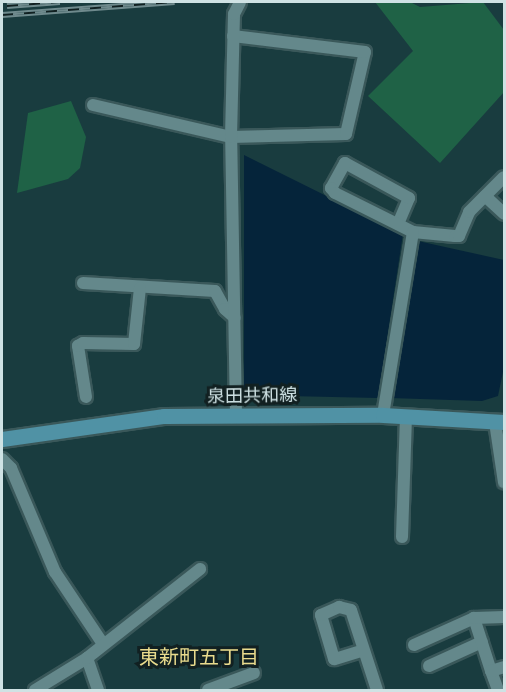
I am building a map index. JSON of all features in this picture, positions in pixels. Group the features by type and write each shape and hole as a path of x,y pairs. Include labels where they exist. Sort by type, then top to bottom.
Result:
{"main road":[{"name":"泉田共和線","path":"2,439 164,416 383,415 500,422"}],"street":[{"path":"236,415 231,137 234,14 240,2"},
{"path":"93,105 231,137 342,136 366,57 365,52 233,36"},
{"path":"398,224 409,198 345,163 331,188 335,193 413,232 459,236 468,212 504,177"},
{"path":"485,196 504,214"},
{"path":"383,415 413,232"},
{"path":"82,283 215,291 225,309 235,318"},
{"path":"86,397 78,346 83,343 134,344 140,288"},
{"path":"402,537 406,417"},
{"path":"500,422 504,482"},
{"path":"2,459 11,468 55,572 103,644"},
{"path":"35,690 87,658 200,570"},
{"path":"414,645 474,618 504,617"},
{"path":"474,618 498,690"},
{"path":"429,666 482,642"},
{"path":"361,651 377,690"},
{"path":"87,658 98,690"},
{"path":"491,671 504,667"},
{"path":"208,690 254,673"}],"green space":[{"path":"375,2 410,2 420,7 483,2 504,30 504,92 440,163 368,96 413,51"},
{"path":"71,101 86,137 80,168 68,179 17,193 28,113"}],"water":[{"path":"244,155 403,234 378,398 244,395"},
{"path":"418,241 504,260 504,367 498,396 482,401 390,398"}],"railway":[{"path":"7,6 60,2"},
{"path":"2,15 175,2"}],"district":[{"name":"東新町五丁目","path":"199,656"}]}
